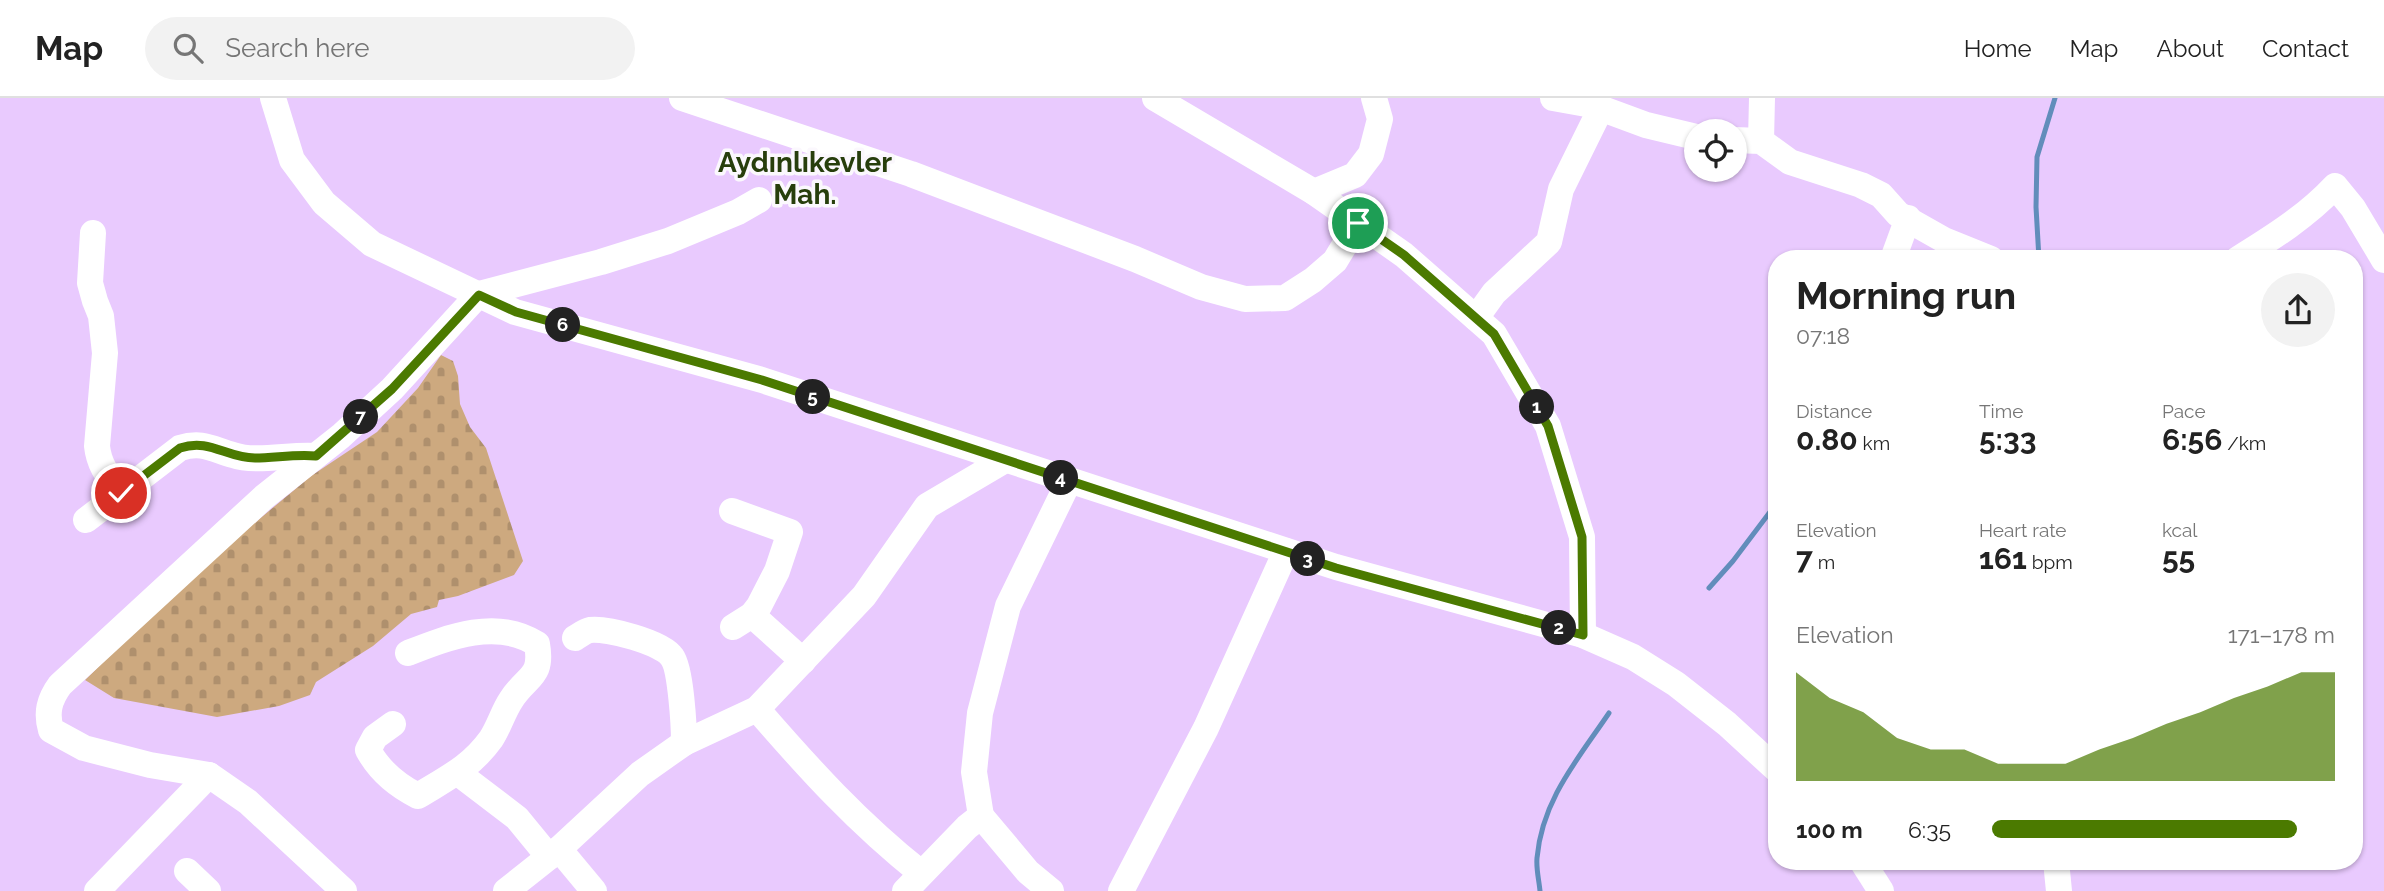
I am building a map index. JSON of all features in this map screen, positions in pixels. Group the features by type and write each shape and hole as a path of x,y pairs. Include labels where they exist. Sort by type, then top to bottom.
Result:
{"street":[{"path":"273,98 292,160 324,203 372,244 516,312 762,380 1336,568 1583,635 1633,657 1676,684 1727,723 1768,761"},
{"path":"682,98 911,174 1201,287 1245,299 1285,298 1303,286 1335,261 1358,223"},
{"path":"1155,98 1314,192 1404,255 1494,334 1548,426 1582,537 1583,635"},
{"path":"1314,192 1354,174 1371,154 1380,119 1374,98"},
{"path":"1553,98 1601,108 1646,125 1684,134"},
{"path":"1761,141 1762,98"},
{"path":"1476,318 1494,293 1549,242 1561,189 1601,108"},
{"path":"1747,140 1761,141 1790,162 1861,185 1881,195 1898,214 1944,240 1968,250"},
{"path":"2253,250 2320,202 2335,186 2353,208 2384,260"},
{"path":"344,891 248,802 209,775 150,765 84,748 51,730 48,719 52,696 60,685 264,497 316,456 392,389 479,295 668,241 738,212 759,200"},
{"path":"1896,250 1908,218"},
{"path":"93,233 90,283 101,316 105,353 97,446 103,469 121,493"},
{"path":"86,520 180,448 192,444 205,444 234,456 316,456"},
{"path":"506,891 554,853 640,774 684,743 757,709 864,596 928,506 1005,460"},
{"path":"1051,891 1028,872 982,816 974,772 980,713 1007,606 1069,481"},
{"path":"732,511 790,532 777,571 742,621 803,660"},
{"path":"1121,891 1206,728 1286,551"},
{"path":"575,638 588,630 627,635 661,648 672,656 677,671 684,743"},
{"path":"393,723 375,737 368,750 385,772 418,796 458,774 492,737 510,700 538,668 537,644 526,637 495,631 455,636 408,653"},
{"path":"757,709 813,774 878,839 913,882 967,827 982,816"},
{"path":"458,774 517,818 594,891"},
{"path":"97,891 209,775"},
{"path":"2057,870 2059,891"},
{"path":"187,871 208,891"}],"green space":[{"path":"441,355 453,361 458,376 460,404 470,427 486,448 523,561 514,575 458,596 439,600 437,607 411,614 373,646 316,682 310,695 279,706 217,717 114,698 85,680 192,575 311,476 377,432 418,388"}],"waterway":[{"path":"2038,250 2037,157 2055,98"},
{"path":"1709,588 1768,515"},
{"path":"1540,891 1537,858 1546,817 1563,781 1609,713"}],"district":[{"name":"Aydınlıkevler Mah.","path":"805,178"}],"route":[{"path":"121,493 180,448 192,444 205,444 234,456 316,456 392,389 479,295 516,312 762,380 1336,568 1583,635 1582,537 1548,426 1494,334 1404,255 1358,223"}]}
